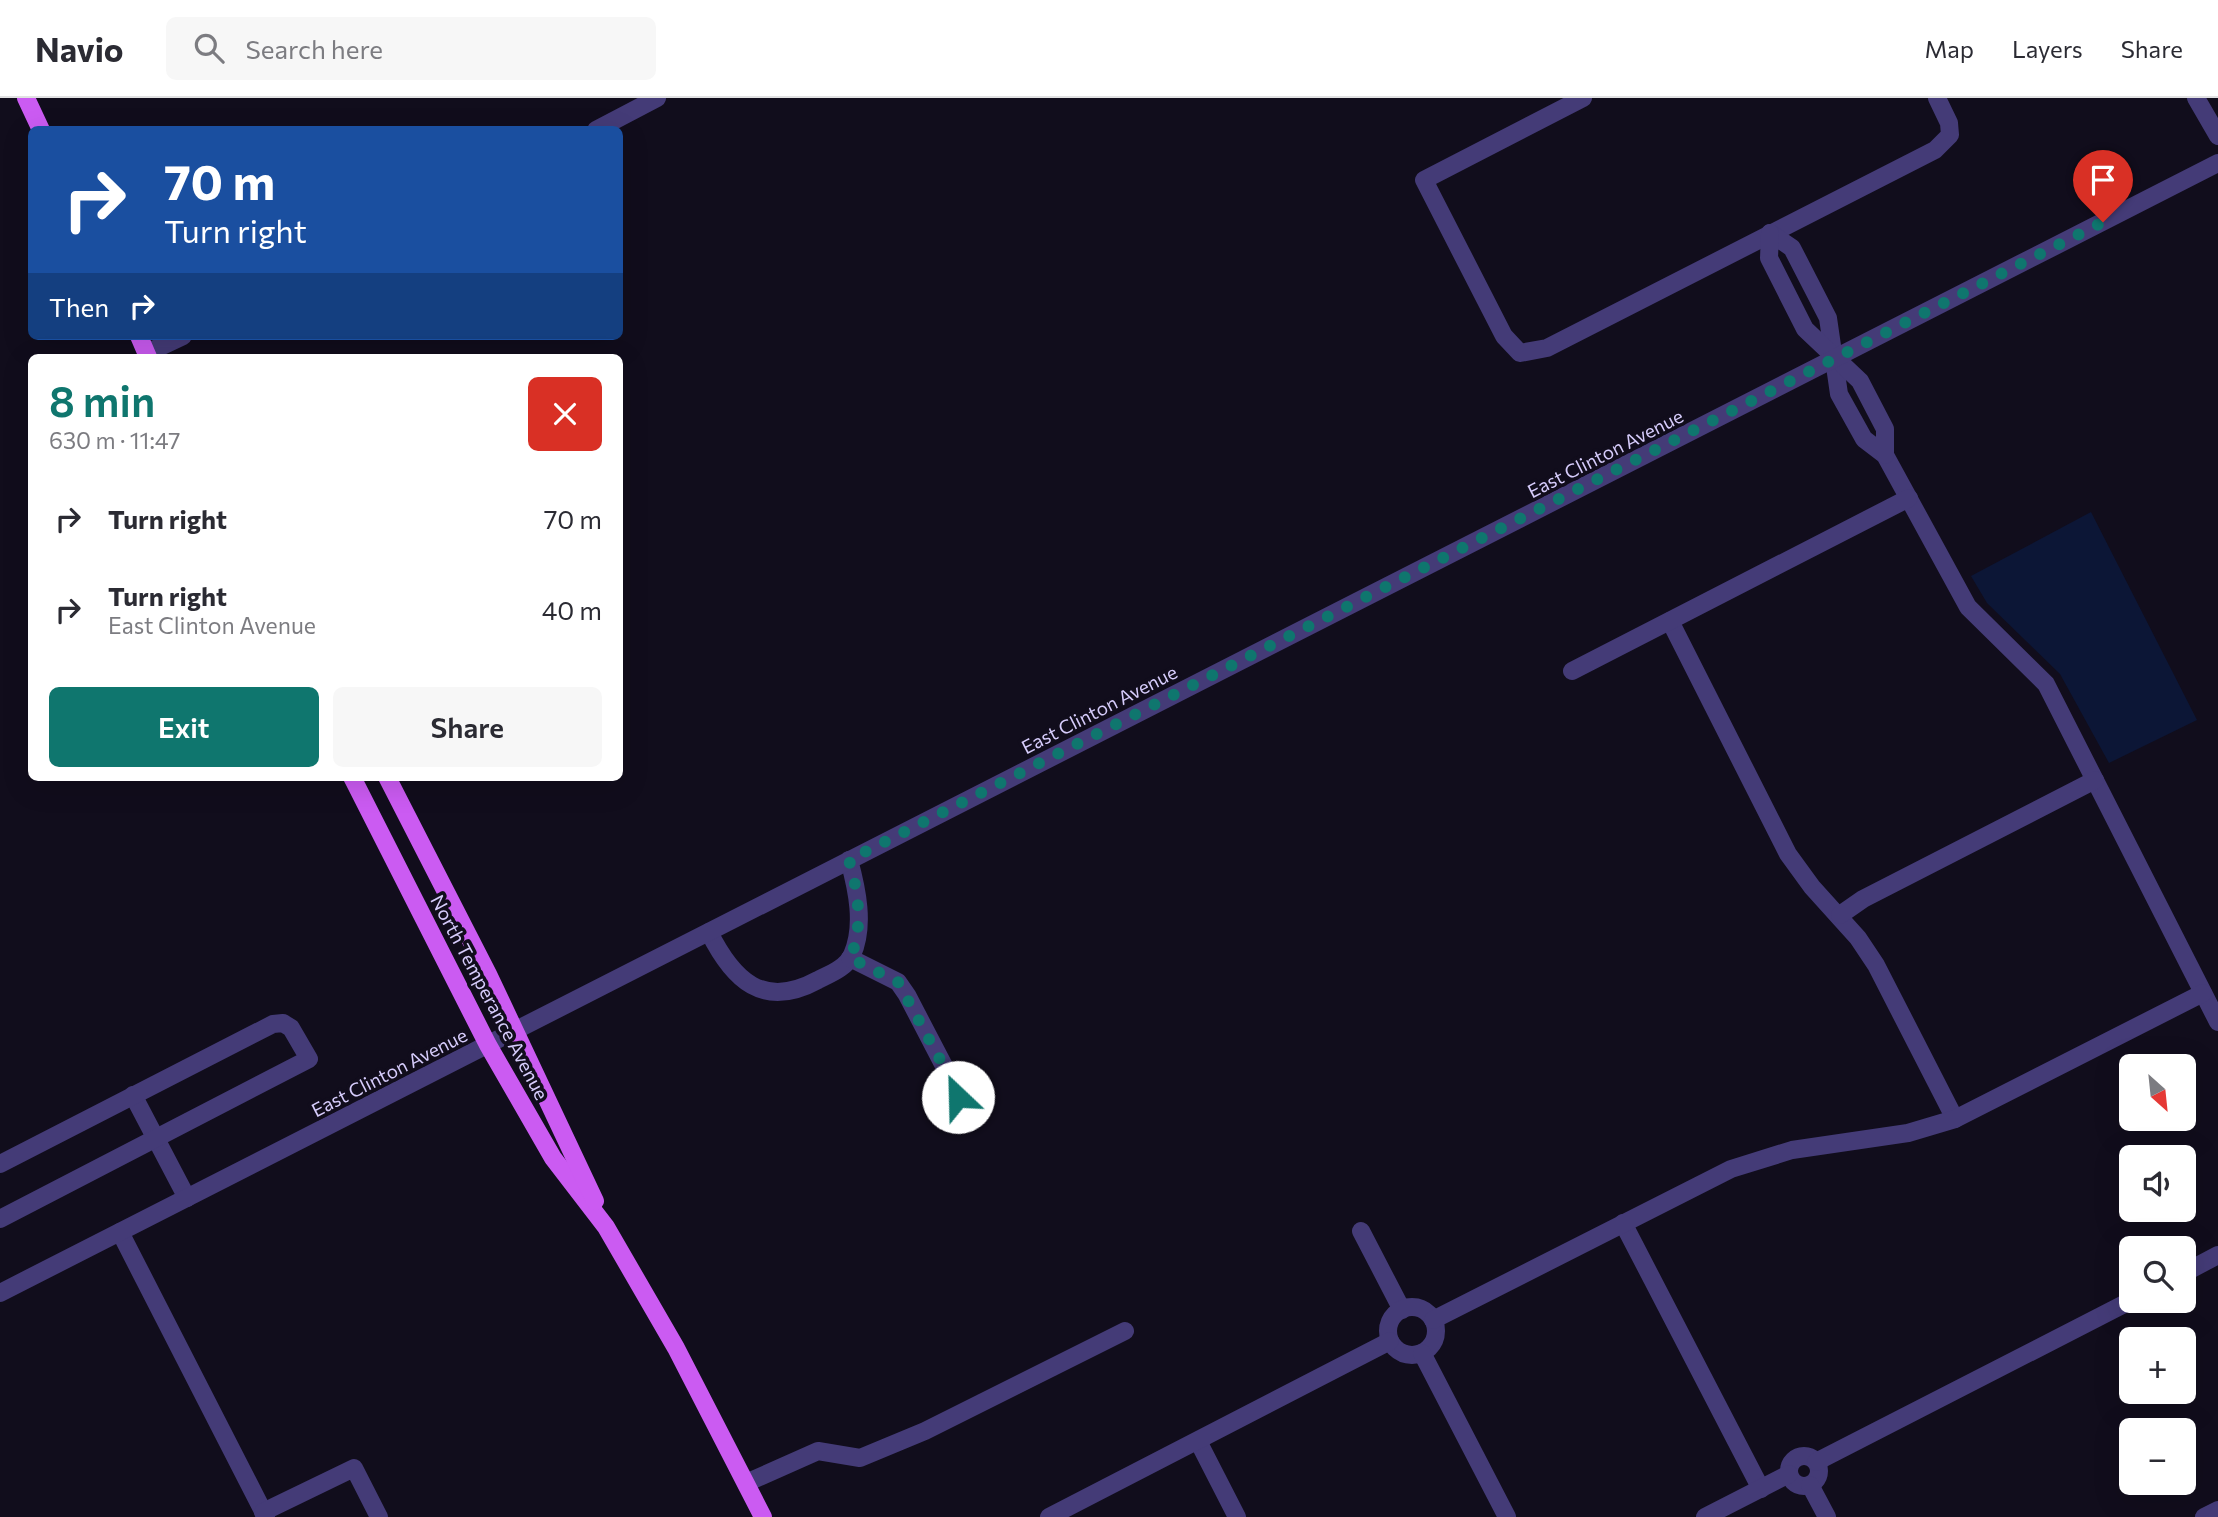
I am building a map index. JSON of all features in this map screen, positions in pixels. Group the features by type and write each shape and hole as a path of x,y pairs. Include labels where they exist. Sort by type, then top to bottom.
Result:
{"main road":[{"path":"26,98 39,126"},
{"name":"North Temperance Avenue","path":"354,781 488,1045 553,1158 606,1227"},
{"name":"North Temperance Avenue","path":"389,781 572,1148 606,1227 676,1348 761,1516"}],"street":[{"path":"604,126 657,98"},
{"path":"1573,100 1424,180 1504,336 1520,353 1547,348 1944,143 1950,135 1949,123 1937,98"},
{"path":"2196,98 2218,136"},
{"name":"East Clinton Avenue","path":"0,1293 2218,163"},
{"path":"1770,233 1792,248 1828,318 1835,360"},
{"path":"1770,233 1769,258 1805,329 1860,381 1885,429 1885,455 1968,607 2046,684 2218,1022"},
{"path":"153,354 176,340"},
{"path":"1572,671 1909,498"},
{"path":"1670,621 1788,854 1812,887 1840,915 1876,965 1955,1119"},
{"path":"1840,915 1863,899 2095,780"},
{"path":"709,932 730,968 755,987 779,994 800,990 843,967 850,958 856,942 858,905 849,860"},
{"path":"850,958 898,982 907,995 956,1089 958,1097 949,1118"},
{"path":"1433,1320 1731,1169 1792,1150 1909,1133 1955,1119 2203,993"},
{"path":"0,1164 273,1024 283,1023 291,1028 309,1059 0,1219"},
{"path":"133,1095 187,1198"},
{"path":"1623,1223 1761,1489"},
{"path":"1361,1231 1402,1310"},
{"path":"121,1232 265,1514 354,1468 379,1517"},
{"path":"2196,1267 2218,1255"},
{"path":"1816,1462 2119,1307"},
{"path":"1402,1310 1423,1310 1433,1320 1436,1328 1433,1342 1422,1353 1408,1355 1390,1341 1389,1327 1396,1314 1402,1310"},
{"path":"746,1483 818,1451 860,1458 925,1431 1125,1331"},
{"path":"1049,1517 1390,1341"},
{"path":"1422,1353 1507,1517"},
{"path":"1198,1441 1237,1517"},
{"path":"1808,1457 1816,1462 1818,1476 1810,1485 1798,1485 1789,1474 1790,1464 1798,1458 1808,1457"},
{"path":"1705,1517 1789,1474"},
{"path":"1810,1485 1827,1517"},
{"path":"2204,1517 2218,1510"}],"water":[{"path":"2091,512 2197,720 2109,763 2060,674 1987,603 1971,576"}],"route":[{"path":"958,1097 898,982 850,958 856,942 858,905 849,860 2103,222"}]}
